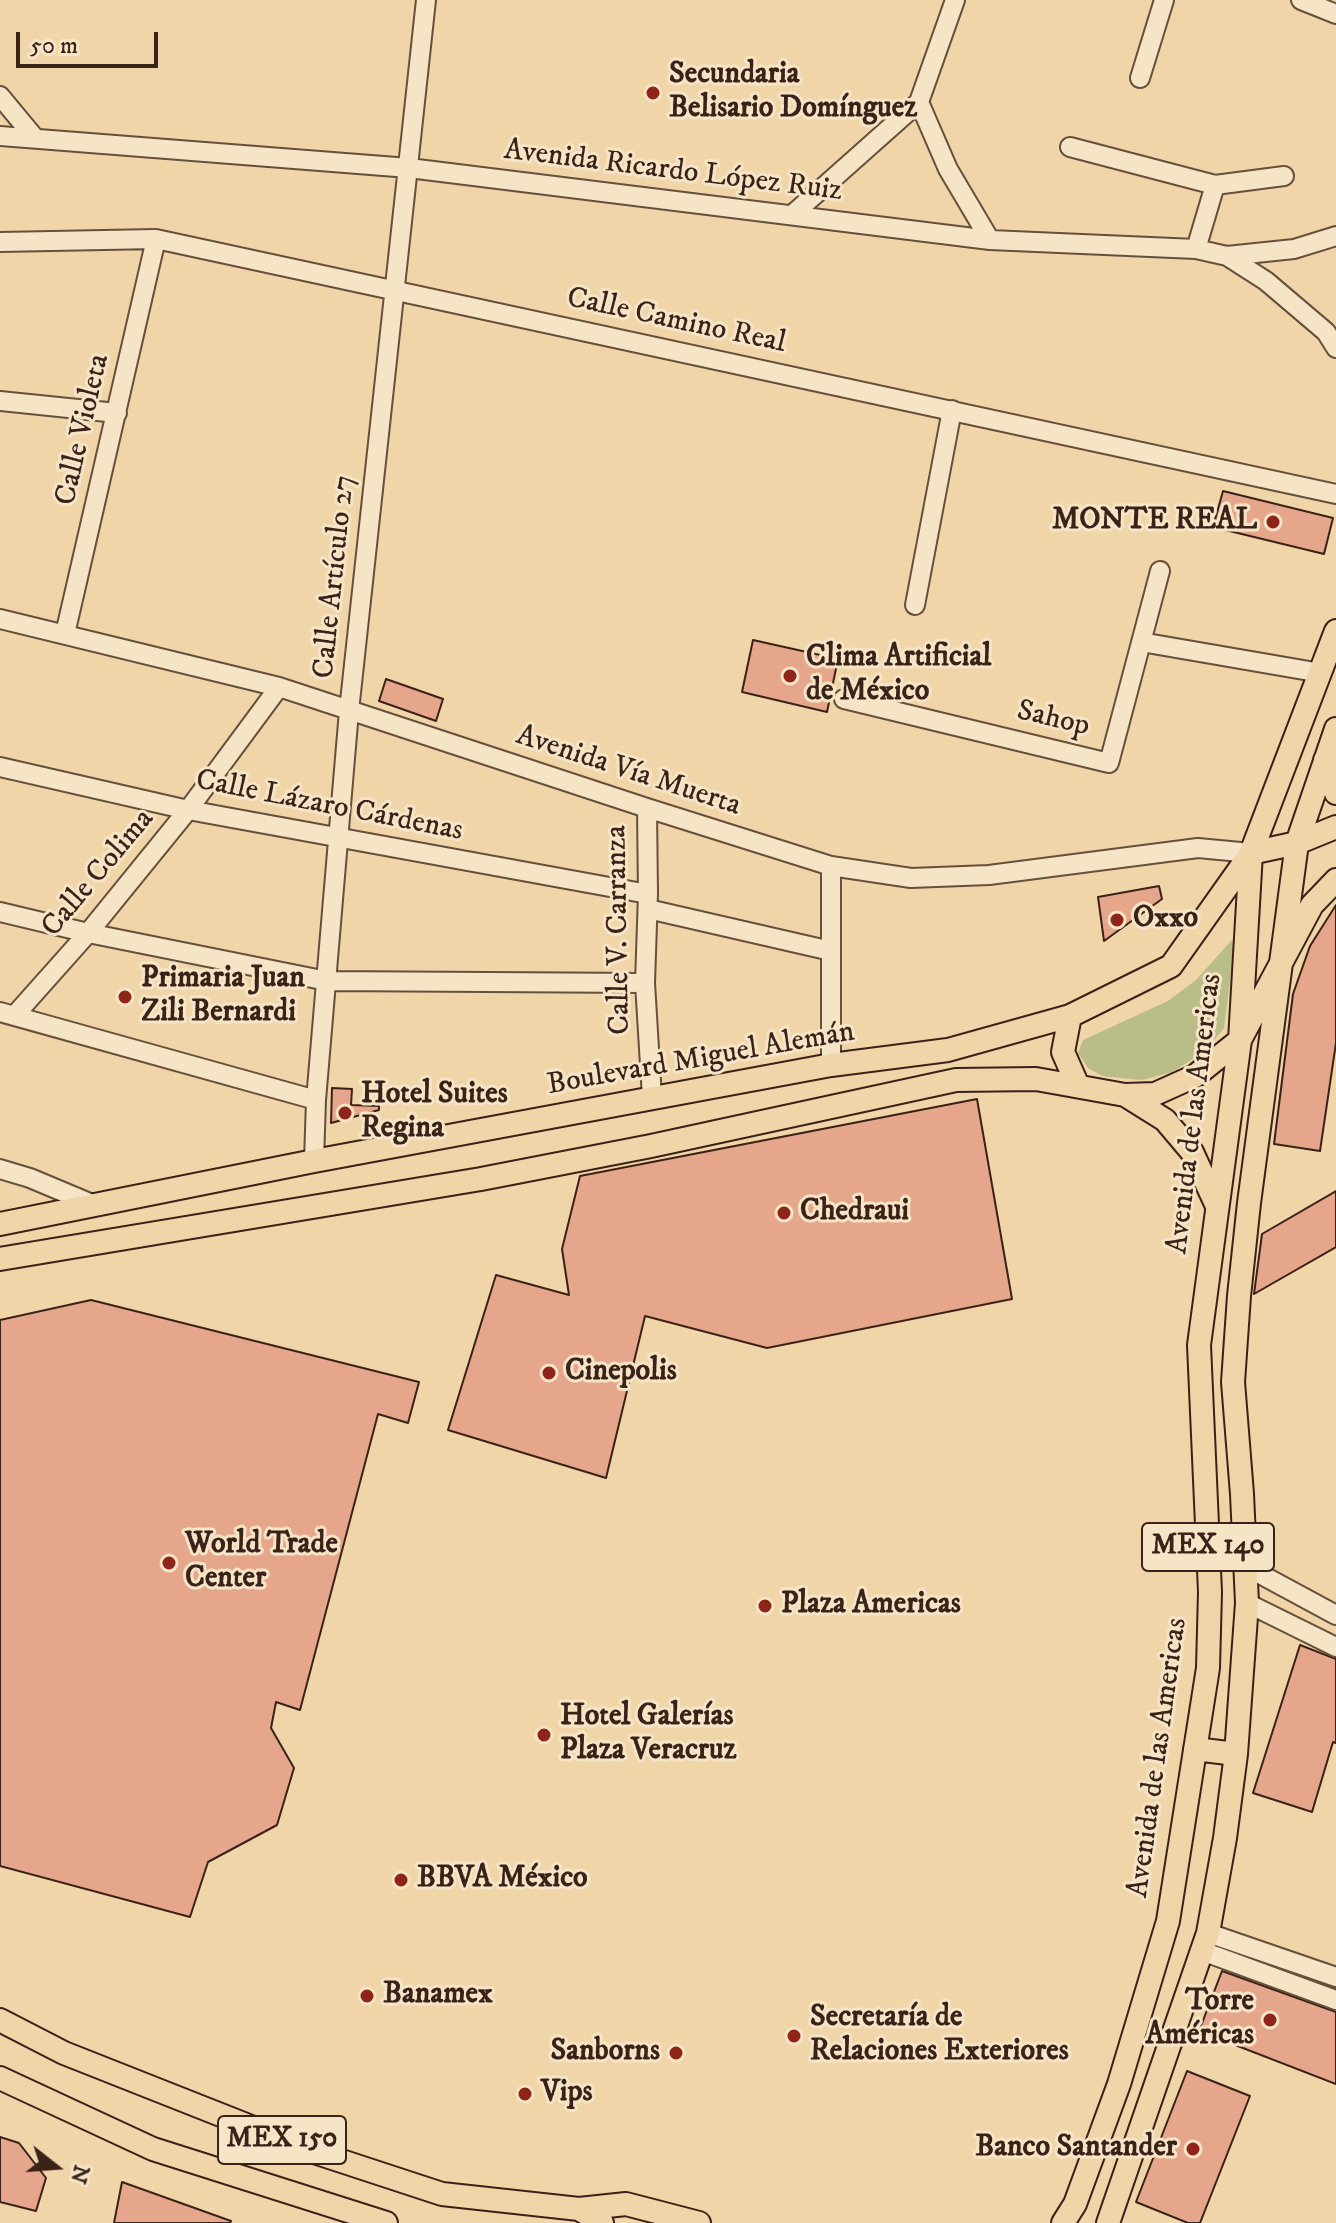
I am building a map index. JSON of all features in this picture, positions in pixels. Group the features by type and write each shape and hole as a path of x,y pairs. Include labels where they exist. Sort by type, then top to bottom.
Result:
{"main road":[{"name":"MEX 140","path":"1251,853 1336,631"},
{"name":"MEX 140","path":"1108,2223 1205,1942 1225,1838 1236,1754 1247,1603 1233,1382 1255,1159 1297,843 1336,729"},
{"path":"1325,760 1336,793"},
{"path":"1251,853 1297,843 1336,827"},
{"name":"Boulevard Miguel Alemán","path":"0,1224 314,1161 831,1065 948,1050 1070,1016 1171,966 1251,853"},
{"name":"Avenida de las Americas","path":"1063,2223 1075,2204 1095,2151 1157,1965 1168,1921 1208,1668 1210,1592 1199,1345 1240,1040 1251,853"},
{"path":"0,1259 481,1179 956,1080 1036,1079 1125,1095 1155,1094 1195,1076 1240,1040 1312,905 1336,880"},
{"path":"1070,1016 1063,1052 1078,1086"},
{"path":"1125,1095 1165,1120 1183,1141 1192,1152 1216,1204"},
{"path":"1224,1155 1255,1159"},
{"path":"1195,1749 1236,1754"},
{"name":"MEX 150","path":"0,2020 64,2053 317,2153 384,2176 442,2194 579,2209 602,2223"},
{"name":"MEX 150","path":"0,2078 153,2149 386,2223"},
{"path":"579,2209 626,2204 699,2223"}],"street":[{"name":"Calle Artículo 27","path":"314,1161 316,1100 349,711 426,0"},
{"path":"792,215 919,102 955,0"},
{"path":"1140,78 1164,0"},
{"path":"1309,1 1336,14"},
{"path":"0,96 34,137"},
{"path":"919,102 948,169 990,240"},
{"name":"Avenida Ricardo López Ruiz","path":"0,136 409,168 990,240 1196,249 1227,256 1294,249 1336,236"},
{"path":"1070,147 1215,185 1284,176"},
{"path":"1196,249 1215,185"},
{"name":"Calle Camino Real","path":"0,242 156,239 1336,494"},
{"name":"Calle Violeta","path":"65,634 156,239"},
{"path":"1227,256 1266,281 1326,332 1336,348"},
{"path":"0,401 117,413"},
{"path":"915,605 952,410"},
{"path":"1160,571 1141,642 1321,673"},
{"name":"Avenida Vía Muerta","path":"0,619 279,687 831,866 911,878 989,875 1198,848 1251,853"},
{"name":"Sahop","path":"844,699 1109,763 1141,642"},
{"name":"Calle Colima","path":"7,1014 88,933 188,810 279,687"},
{"name":"Calle Lázaro Cárdenas","path":"0,767 188,810 648,902 831,951"},
{"name":"Calle V. Carranza","path":"647,808 645,983 652,1098"},
{"path":"831,866 831,1065"},
{"path":"0,912 327,981 645,983"},
{"path":"7,1014 316,1100"},
{"path":"0,1169 92,1204"},
{"path":"1247,1567 1336,1615"},
{"path":"1247,1603 1336,1647"},
{"path":"1205,1942 1336,1977"},
{"path":"1205,1942 1336,2000"}],"green space":[{"path":"1231,941 1235,942 1224,1028 1204,1052 1172,1072 1142,1080 1102,1076 1088,1068 1078,1053 1083,1040 1168,1001 1196,980"}],"building":[{"name":"MONTE REAL","path":"1223,491 1333,518 1324,554 1213,527"},
{"name":"Clima Artificial de México","path":"753,640 838,659 827,712 742,692"},
{"path":"386,679 443,699 436,721 379,701"},
{"name":"Oxxo","path":"1159,886 1162,899 1104,941 1098,897"},
{"path":"1336,905 1336,1043 1320,1151 1274,1144 1293,994 1310,946"},
{"path":"332,1088 352,1089 351,1105 379,1106 379,1110 331,1123"},
{"name":"Chedraui","path":"977,1099 1012,1299 767,1348 645,1316 606,1478 448,1430 496,1275 569,1295 562,1249 580,1176"},
{"path":"1336,1191 1336,1247 1254,1294 1262,1234"},
{"name":"World Trade Center","path":"91,1300 419,1382 408,1423 378,1414 300,1710 276,1702 271,1728 294,1768 277,1825 208,1862 190,1917 0,1866 0,1320"},
{"path":"1300,1645 1336,1659 1336,1743 1333,1742 1312,1812 1253,1793"},
{"name":"Torre Américas","path":"1222,1971 1336,2012 1336,2084 1199,2031"},
{"name":"Banco Santander","path":"1187,2071 1250,2096 1200,2223 1188,2223 1136,2202"},
{"path":"0,2137 19,2143 46,2178 36,2211 0,2202"},
{"path":"122,2182 231,2221 114,2223"}],"place":[{"name":"Secundaria Belisario Domínguez","path":"653,93"},
{"name":"MONTE REAL","path":"1273,522"},
{"name":"Clima Artificial de México","path":"790,676"},
{"name":"Oxxo","path":"1117,920"},
{"name":"Primaria Juan Zili Bernardi","path":"125,997"},
{"name":"Hotel Suites Regina","path":"345,1113"},
{"name":"Chedraui","path":"784,1213"},
{"name":"Cinepolis","path":"549,1373"},
{"name":"World Trade Center","path":"169,1563"},
{"name":"Plaza Americas","path":"765,1606"},
{"name":"Hotel Galerías Plaza Veracruz","path":"544,1735"},
{"name":"BBVA México","path":"401,1880"},
{"name":"Banamex","path":"367,1996"},
{"name":"Torre Américas","path":"1270,2020"},
{"name":"Secretaría de Relaciones Exteriores","path":"794,2036"},
{"name":"Sanborns","path":"676,2053"},
{"name":"Vips","path":"525,2094"},
{"name":"Banco Santander","path":"1193,2149"}]}
